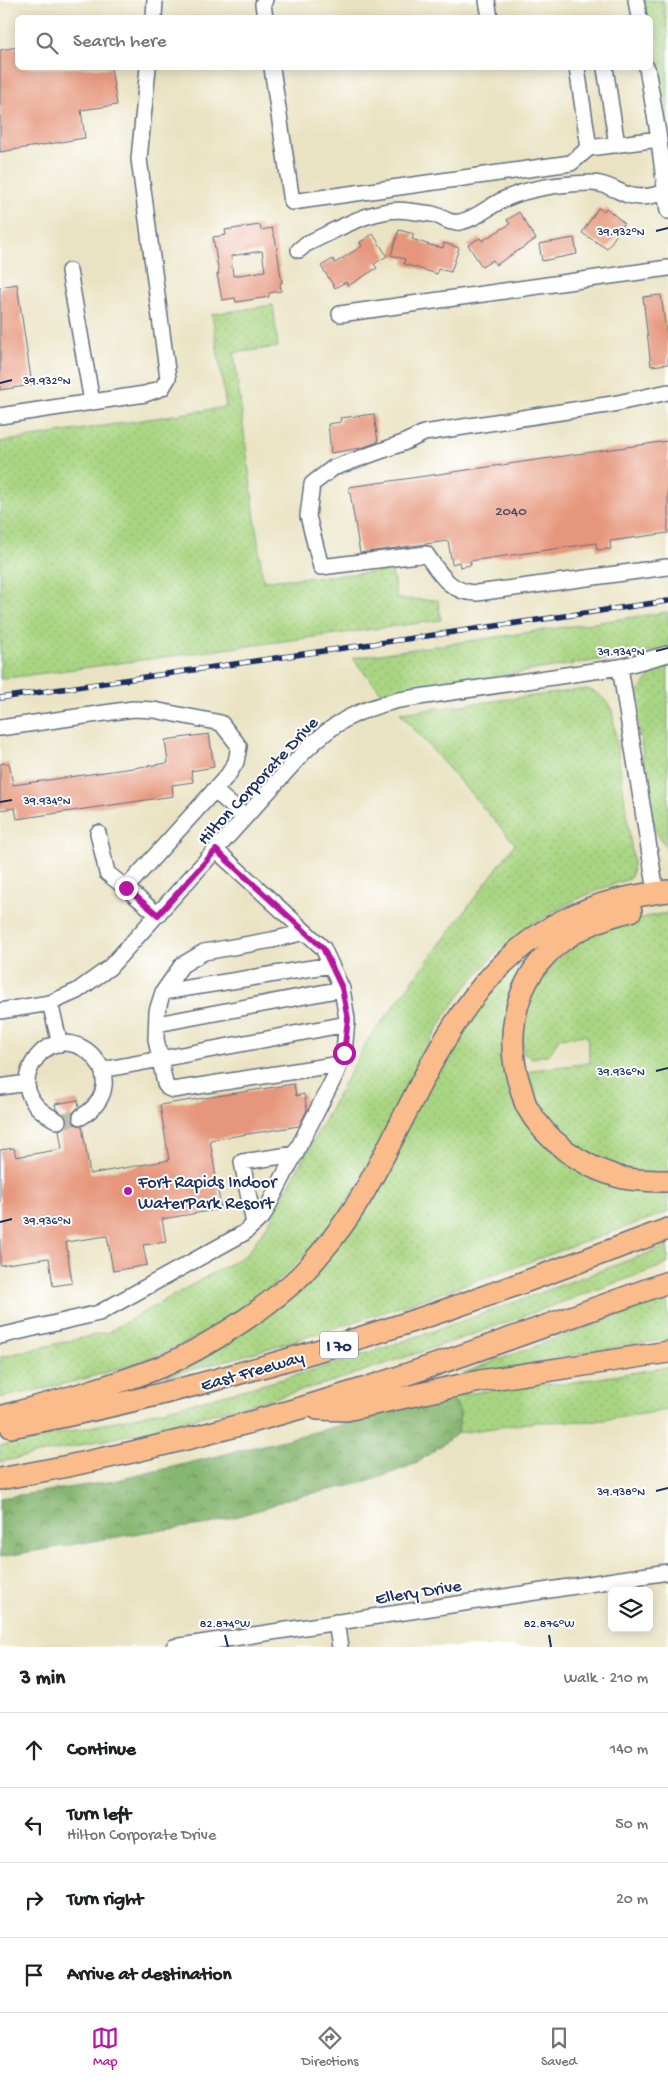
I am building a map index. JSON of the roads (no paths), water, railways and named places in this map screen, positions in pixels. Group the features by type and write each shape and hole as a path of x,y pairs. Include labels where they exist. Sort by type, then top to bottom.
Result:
{"highway":[{"path":"664,896 586,927 547,954 532,974 521,995 514,1022 512,1051 526,1106 544,1131 565,1151 591,1166 619,1177 668,1181"},
{"path":"0,1417 45,1405 163,1366 227,1332 270,1301 303,1272 341,1226 368,1187 446,1035 483,984 528,942 554,925 582,911 624,899 664,896"},
{"name":"East Freeway","path":"0,1429 81,1414 152,1397 280,1362 461,1304 668,1229"},
{"path":"0,1479 157,1445 297,1409 445,1362 668,1282"},
{"path":"297,1409 346,1410 480,1381 668,1352"}],"street":[{"path":"154,15 155,0"},
{"path":"265,0 263,4 265,15"},
{"path":"487,0 490,15"},
{"path":"635,15 636,0"},
{"path":"0,416 145,394 162,388 168,378 138,159 148,70"},
{"path":"272,70 292,202 571,163 589,148 659,139"},
{"path":"576,70 589,148"},
{"path":"605,70 617,144"},
{"path":"647,70 659,139 668,211"},
{"path":"299,250 306,244 361,219 386,212 408,210 421,214 433,214 446,222 460,222 469,219 506,198 530,190 591,182 611,187 629,195 642,197 665,192"},
{"path":"340,314 668,268"},
{"path":"69,271 92,402"},
{"path":"667,567 467,593 447,583 426,554 321,567 308,516 312,484 333,468 403,443 424,433 613,404 668,392"},
{"name":"Hilton Corporate Drive","path":"0,1010 50,1002 77,991 95,980 109,968 158,915 322,734 347,717 371,706 399,700 620,667 668,654"},
{"path":"620,667 664,896"},
{"path":"0,728 133,709 154,710 221,723 239,746 236,762 214,790 126,888"},
{"path":"214,790 245,818"},
{"path":"98,833 107,873 158,915"},
{"path":"0,1336 99,1314 244,1233 263,1216 335,1076 344,1053 347,1024 342,988 323,948 216,850"},
{"path":"305,932 204,952 182,965 163,992 157,1011 156,1039 165,1084 173,1090 340,1064"},
{"path":"163,992 331,965"},
{"path":"157,1024 342,988"},
{"path":"50,1002 60,1044"},
{"path":"102,1070 347,1024"},
{"path":"58,1121 41,1112 34,1104 29,1094 27,1083 28,1072 33,1062 49,1047 60,1044 71,1044 86,1049 98,1060 102,1070 104,1080 103,1091 99,1102 92,1110 81,1117"},
{"path":"0,1087 27,1083"},
{"path":"254,1224 242,1162 296,1154"},
{"name":"Ellery Drive","path":"174,1647 668,1572"},
{"path":"336,1622 340,1647"}],"tunnel":[{"path":"58,1121 81,1117"}],"railway":[{"path":"0,698 668,601"}],"place":[{"name":"Fort Rapids Indoor WaterPark Resort","path":"128,1191"}]}
